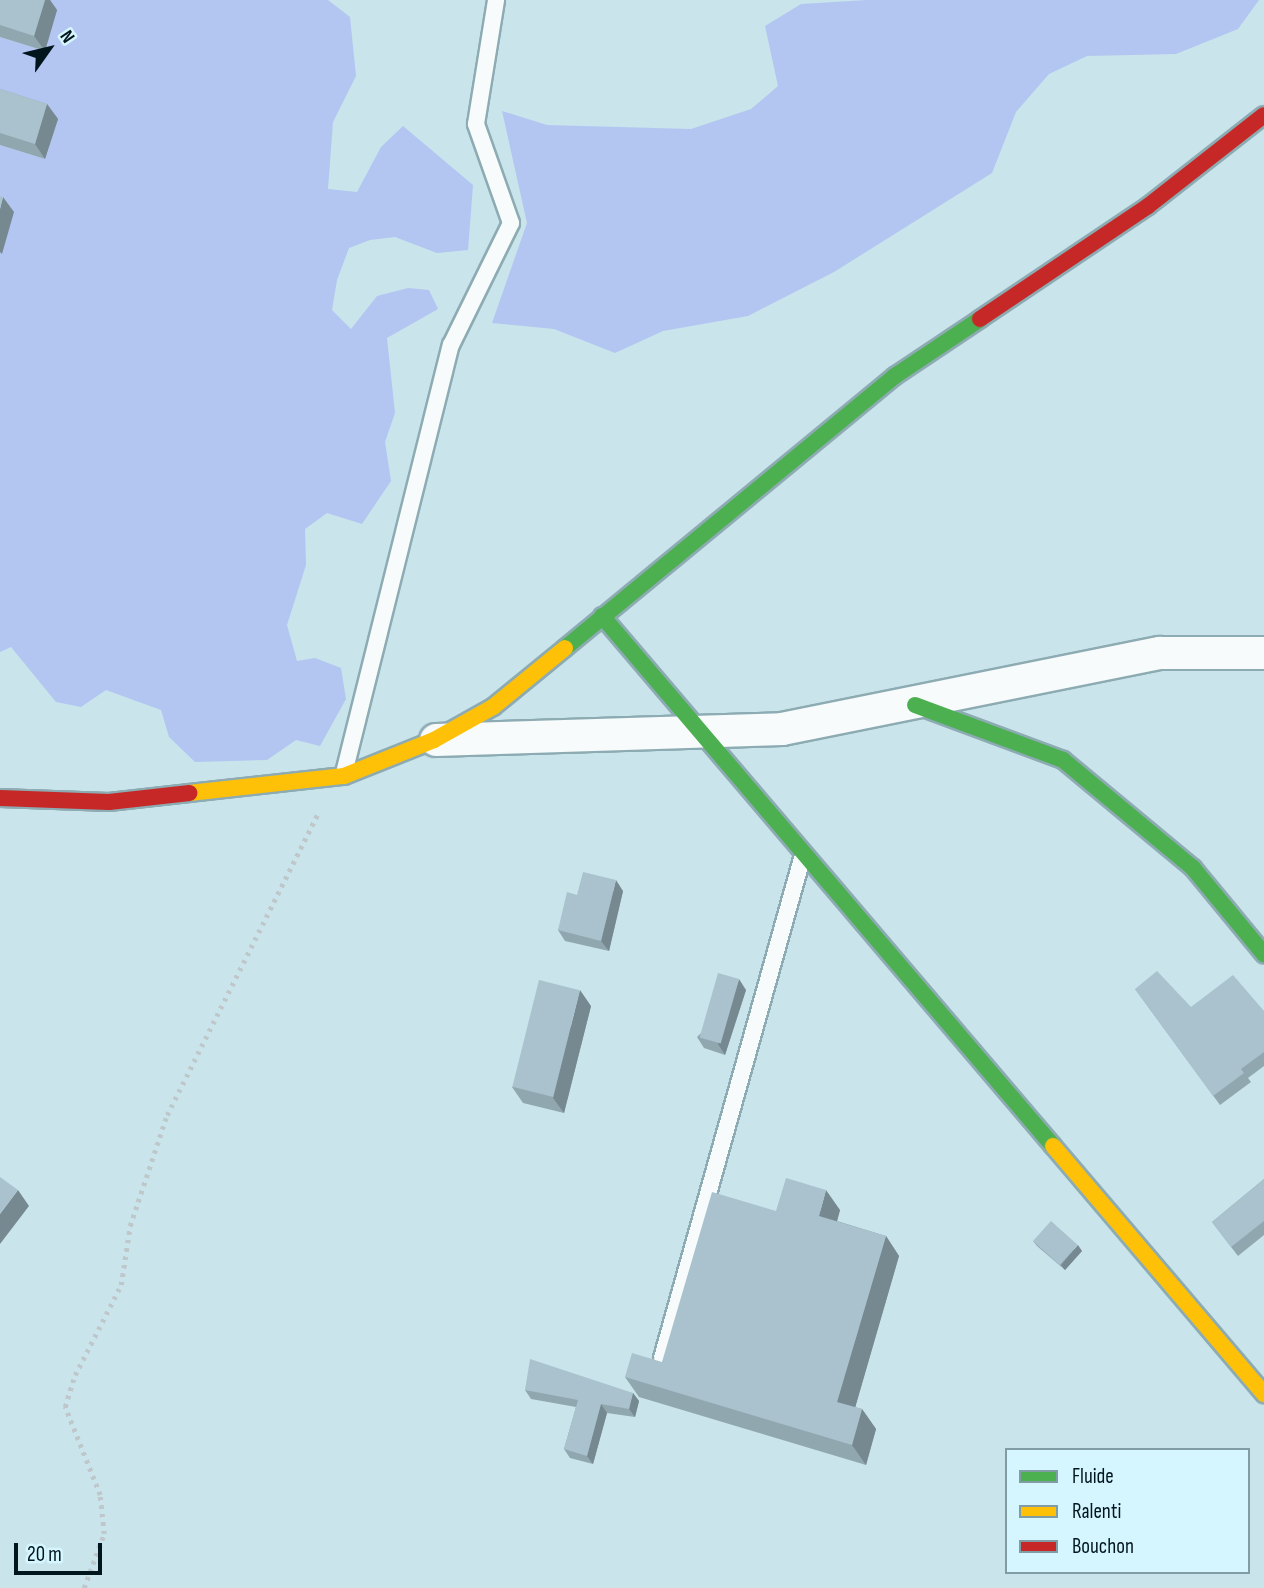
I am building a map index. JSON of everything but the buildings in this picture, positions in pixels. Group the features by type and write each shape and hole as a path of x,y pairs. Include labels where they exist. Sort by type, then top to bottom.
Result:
{"street":[{"path":"0,798 109,802 344,776 434,740 493,707 895,376 1148,206 1264,115"},
{"path":"602,616 697,732 1264,1394"},
{"path":"434,740 782,729 915,705 1160,653 1264,653"},
{"path":"915,705 1063,760 1193,868 1264,954"}],"lane":[{"path":"344,776 452,345 511,223 476,124 496,0"},
{"path":"662,1358 803,855"}],"path":[{"path":"84,1588 104,1534 100,1495 65,1407 75,1375 121,1285 130,1226 167,1115 306,835 344,776"}],"shaded area":[{"path":"27,0 328,0 350,17 356,76 333,122 328,189 357,192 381,147 403,126 473,185 468,250 437,253 395,237 370,240 349,248 337,280 332,310 351,329 377,296 408,288 429,290 438,309 387,338 395,413 385,442 391,481 362,524 327,513 305,529 306,565 287,625 297,661 315,658 341,668 346,699 320,746 296,740 267,760 195,762 169,737 161,710 106,690 81,707 56,702 11,647 0,652 0,145 45,159 57,119 0,101 0,37 45,51"},
{"path":"867,0 1259,0 1238,29 1176,54 1087,56 1049,74 1016,112 992,173 834,272 748,316 663,331 615,353 554,329 492,323 527,223 502,111 547,125 691,129 751,109 778,86 765,26 801,4"}],"traffic: fast":[{"path":"565,648 895,376 980,319"},
{"path":"602,616 1053,1146"},
{"path":"915,705 1063,760 1193,868 1264,954"}],"traffic: slow":[{"path":"189,793 344,776 434,740 493,707 565,648"},
{"path":"1053,1146 1264,1394"}],"traffic: jam":[{"path":"980,319 1148,206 1264,115"},
{"path":"0,798 109,802 189,793"}]}
